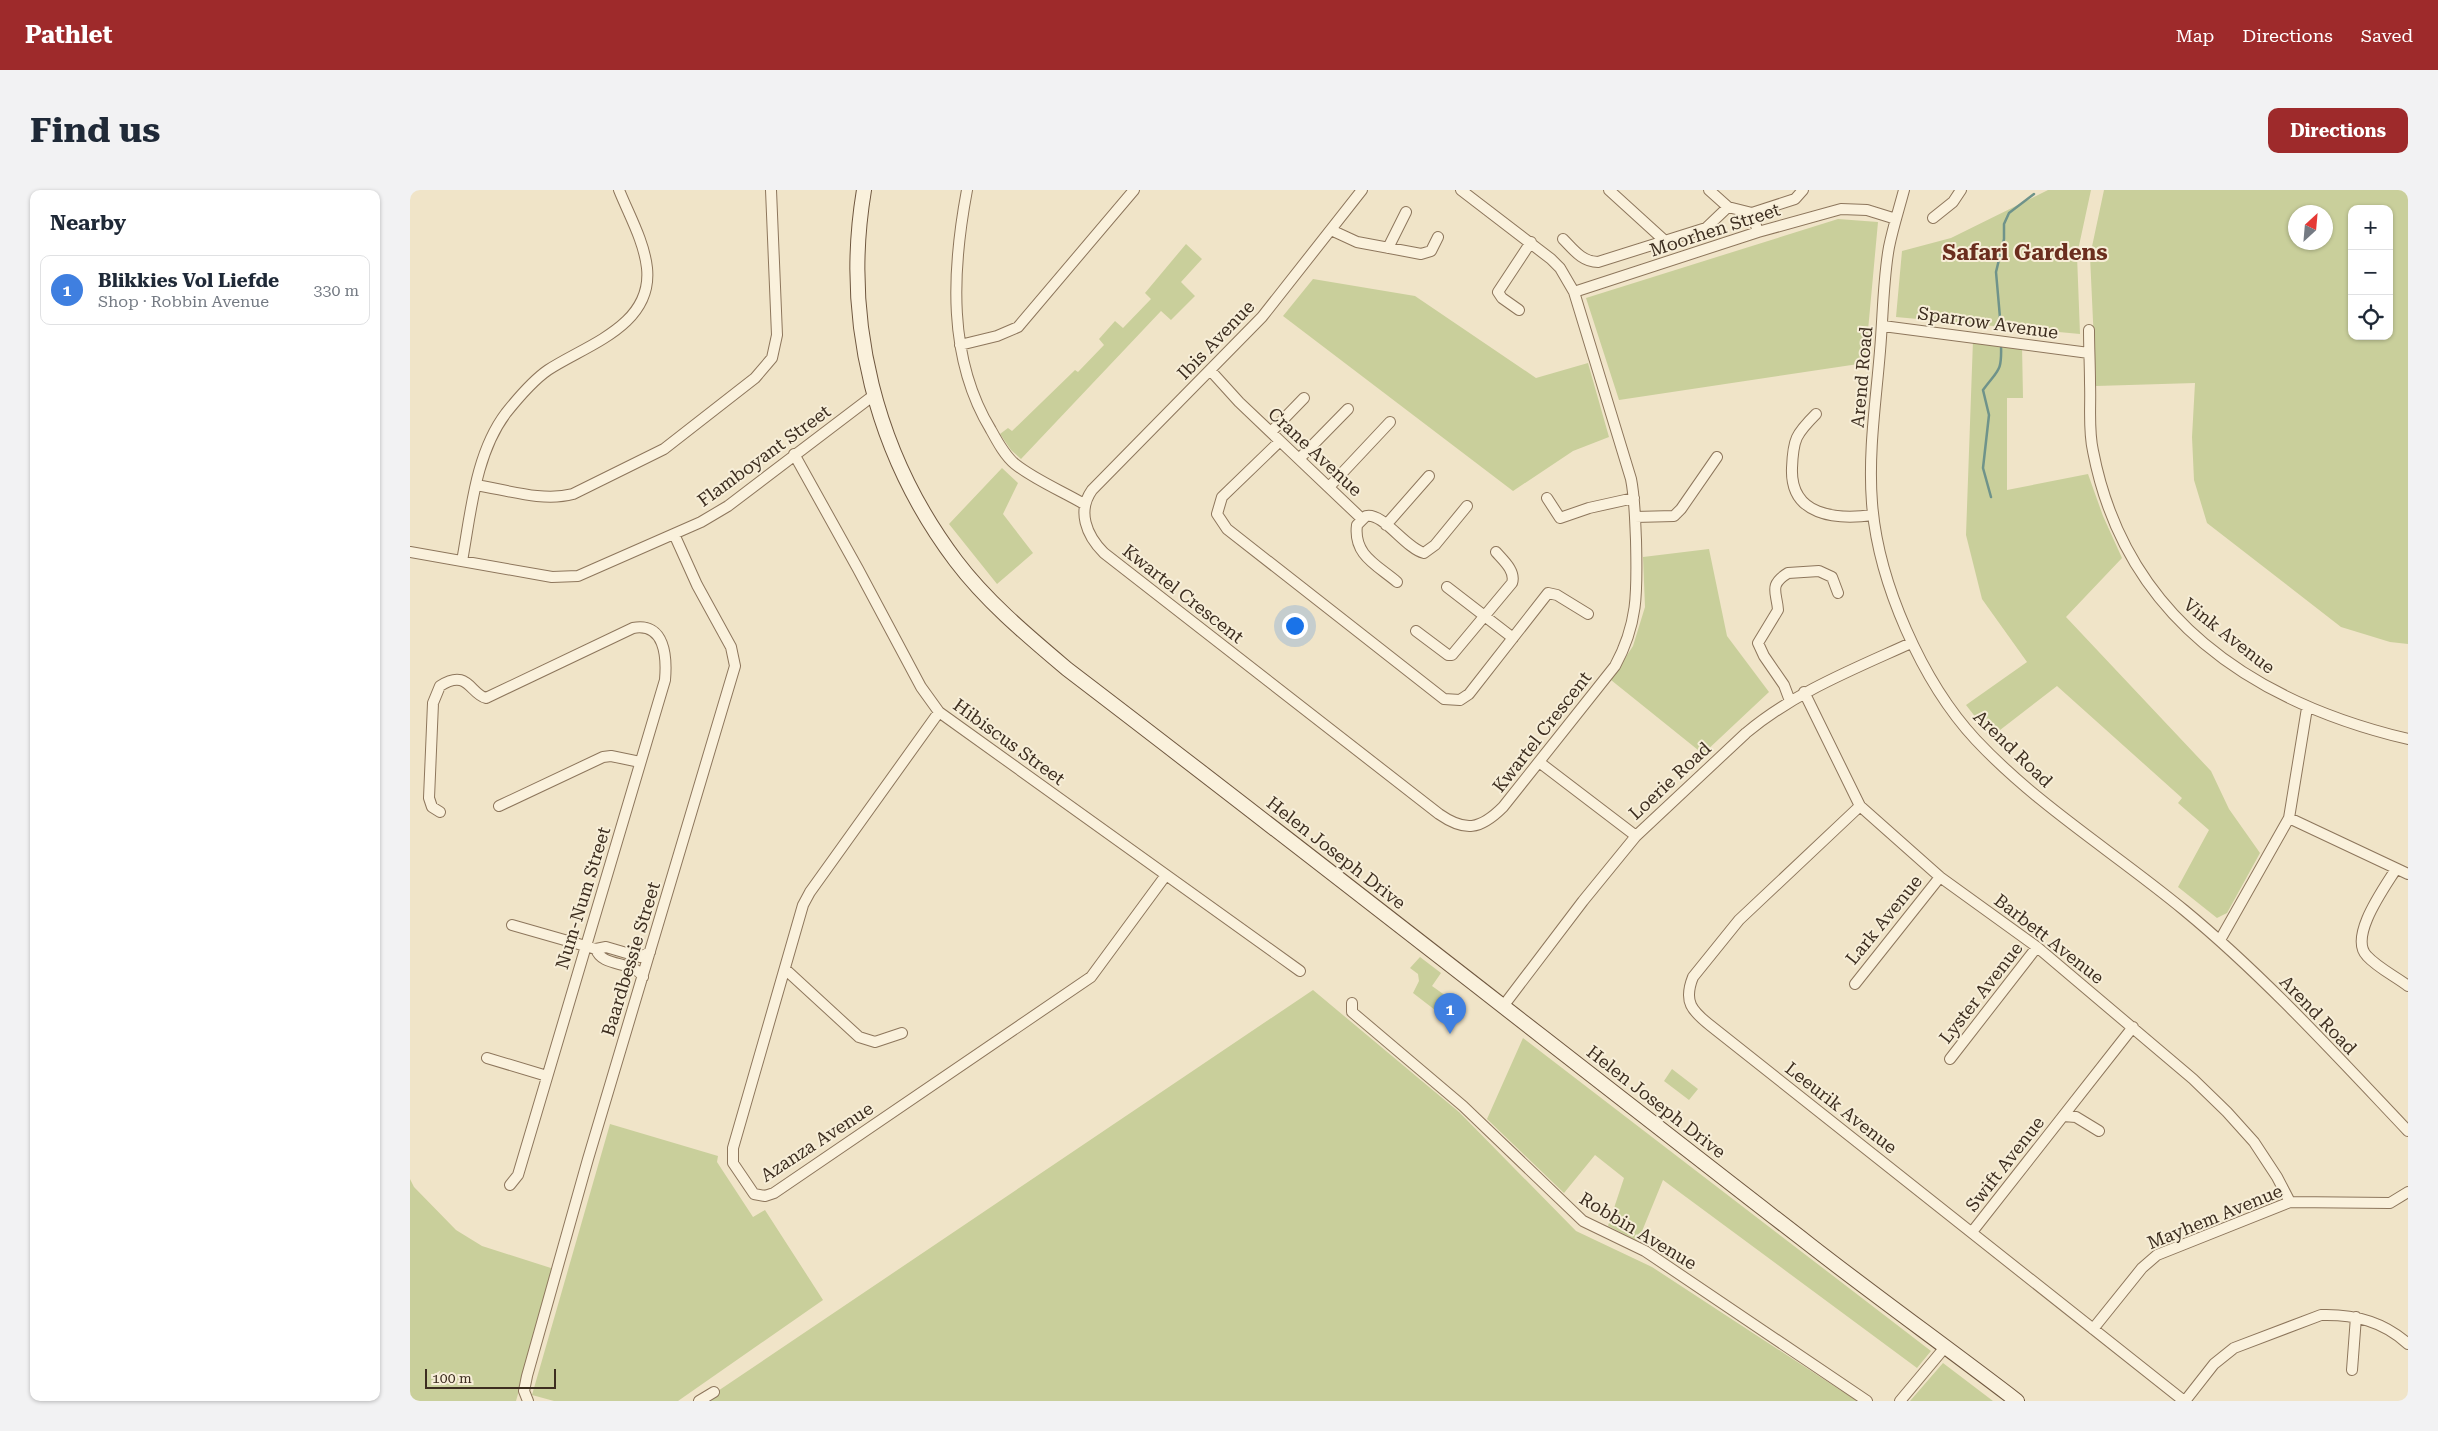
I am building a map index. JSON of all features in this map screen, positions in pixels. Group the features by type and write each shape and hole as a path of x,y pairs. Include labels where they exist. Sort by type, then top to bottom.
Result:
{"street":[{"path":"462,561 476,485 494,434 515,403 548,370 599,342 626,321 639,306 648,277 645,258 619,190"},
{"path":"476,485 548,496 561,497 573,494 664,449 756,378 772,358 777,335 771,190"},
{"name":"Helen Joseph Drive","path":"864,190 859,221 857,287 859,324 874,395 896,457 920,506 957,562 1010,620 1066,669 1504,1005 1584,1071 1813,1248 2017,1401"},
{"path":"967,190 955,296 960,345 976,402 987,424 1010,458 1030,474 1084,504"},
{"path":"960,345 997,336 1018,327 1134,190"},
{"name":"Ibis Avenue","path":"1084,504 1092,490 1262,317 1362,190"},
{"name":"Kwartel Crescent","path":"1084,504 1085,524 1089,535 1104,553 1449,821 1468,827 1478,826 1487,822 1503,807 1540,762 1615,666 1626,647 1636,605 1635,517 1634,498 1623,450 1585,334 1574,292 1560,268 1531,242 1462,190"},
{"path":"1610,190 1666,241"},
{"path":"1709,190 1728,207 1752,212 1795,199 1802,194 1803,190"},
{"name":"Arend Road","path":"1904,190 1889,249 1872,449 1873,515 1885,569 1911,643 1946,701 1975,739 2051,807 2140,875 2220,940 2408,1131"},
{"path":"1934,218 1953,202 1961,190"},
{"path":"1563,239 1582,258 1590,262 1598,262 1706,228 1722,215 1728,207"},
{"name":"Moorhen Street","path":"1574,292 1758,232 1841,209 1867,210 1896,219"},
{"path":"1388,248 1406,212"},
{"path":"1752,212 1758,232"},
{"path":"1331,230 1349,240 1426,254 1431,251 1438,237"},
{"path":"1519,310 1502,298 1498,292 1531,242"},
{"name":"Sparrow Avenue","path":"1882,326 2089,353"},
{"name":"Vink Avenue","path":"2089,330 2092,450 2115,526 2134,562 2151,588 2179,621 2247,676 2307,708 2408,739"},
{"name":"Crane Avenue","path":"1210,370 1239,402 1362,519 1357,525 1358,546 1362,554 1397,582"},
{"name":"Flamboyant Street","path":"410,552 566,578 590,572 674,534 728,506 874,395"},
{"path":"1271,432 1304,398"},
{"path":"1299,458 1348,409"},
{"path":"1816,414 1795,438 1792,478 1794,491 1801,500 1834,517 1873,515"},
{"path":"1329,487 1390,422"},
{"path":"1280,441 1222,497 1217,514 1227,529 1444,699 1460,700 1469,694 1548,593 1557,594 1588,614"},
{"name":"Hibiscus Street","path":"794,454 858,569 920,687 939,712 1300,971"},
{"path":"1635,517 1674,516 1682,509 1717,457"},
{"path":"1386,525 1429,476"},
{"path":"1547,498 1560,518 1590,508 1634,498"},
{"path":"1362,519 1372,515 1415,549 1424,552 1435,545 1467,506"},
{"name":"Baardbessie Street","path":"528,1401 524,1391 526,1376 735,666 731,647 697,585 674,534"},
{"path":"1416,631 1450,656 1485,616 1514,578 1510,568 1496,552"},
{"path":"1790,701 1784,685 1764,656 1758,642 1778,610 1774,595 1776,586 1788,573 1819,571 1832,577 1838,593"},
{"path":"1446,587 1513,638"},
{"name":"Num-Num Street","path":"440,812 432,807 430,802 434,696 440,686 456,680 471,685 482,697 491,696 634,628 642,626 655,631 667,662 665,680 518,1175 510,1185"},
{"name":"Loerie Road","path":"1504,1005 1583,901 1636,836 1746,733 1804,692 1911,643"},
{"name":"Barbett Avenue","path":"1804,692 1860,806 1940,877 2037,947 2133,1026 2227,1112 2254,1142 2277,1177 2290,1202"},
{"path":"2220,940 2289,818 2307,708"},
{"name":"Azanza Avenue","path":"939,712 810,892 796,927 733,1148 732,1159 742,1179 754,1194 760,1196 774,1193 1091,977 1166,875"},
{"path":"499,806 603,757 611,756 640,762"},
{"path":"1540,762 1636,836"},
{"name":"Leeurik Avenue","path":"1860,806 1739,920 1693,977 1689,988 1691,1007 1711,1026 2185,1401"},
{"path":"2289,818 2408,874"},
{"path":"2396,868 2363,928 2360,944 2367,956 2408,986"},
{"name":"Lark Avenue","path":"1855,984 1940,877"},
{"path":"512,925 596,949 606,947 640,957 650,952"},
{"name":"Lyster Avenue","path":"1950,1059 2037,947"},
{"path":"596,949 603,958 637,969 643,977"},
{"path":"785,969 859,1037 875,1042 902,1034"},
{"name":"Robbin Avenue","path":"1352,1003 1352,1012 1514,1152 1572,1213 1583,1221 1646,1251 1867,1401"},
{"name":"Swift Avenue","path":"1972,1232 2133,1026"},
{"path":"488,1058 547,1076"},
{"name":"Swift Avenue","path":"2063,1116 2076,1117 2100,1131"},
{"name":"Mayhem Avenue","path":"2093,1329 2142,1268 2158,1255 2290,1202 2390,1203 2408,1192"},
{"path":"2185,1401 2214,1364 2234,1348 2321,1315 2356,1317 2383,1325 2408,1344"},
{"path":"2352,1370 2356,1317"},
{"path":"1900,1401 1946,1346"},
{"path":"699,1401 714,1392"}],"green space":[{"path":"2048,190 2091,190 2077,255 2080,334 1896,317 1902,251 1951,238"},
{"path":"2104,190 2408,190 2408,644 2390,642 2341,627 2207,523 2194,480 2192,437 2195,383 2096,386 2090,256"},
{"path":"1838,219 1878,222 1865,363 1619,400 1586,298"},
{"path":"1186,244 1202,259 1181,282 1195,296 1171,320 1161,311 1021,459 1011,450 1000,434 1008,428 1012,431 1075,370 1078,372 1104,345 1099,339 1115,321 1123,328 1151,299 1145,293"},
{"path":"1313,279 1415,296 1536,378 1588,363 1609,437 1573,451 1513,491 1283,316"},
{"path":"1973,340 2022,345 2023,398 2007,398 2007,490 2088,474 2103,516 2122,558 2066,617 2211,771 2229,809 2260,853 2227,913 2217,918 2178,887 2209,830 2178,803 2182,798 2057,686 1991,737 1966,705 2027,662 1982,599 1966,535"},
{"path":"1002,468 1018,483 1003,514 1033,553 997,584 949,524"},
{"path":"1709,549 1727,636 1769,692 1703,754 1611,680 1633,646 1645,607 1643,557"},
{"path":"1420,957 1441,973 1432,986 1446,996 1435,1010 1413,993 1419,981 1418,974 1410,968"},
{"path":"1313,990 1459,1112 1576,1231 1652,1267 1857,1401 703,1401"},
{"path":"1523,1038 1931,1351 1917,1368 1663,1180 1638,1241 1608,1226 1624,1178 1595,1155 1564,1193 1487,1119"},
{"path":"1672,1069 1698,1089 1689,1100 1664,1081"},
{"path":"610,1124 718,1156 717,1162 753,1217 765,1210 823,1300 678,1401 554,1401 532,1395"},
{"path":"410,1179 414,1187 456,1230 482,1246 554,1269 516,1401 410,1401"},
{"path":"1943,1363 1993,1401 1910,1401"}],"waterway":[{"path":"2001,329 1996,272 2004,239 2004,224 2009,213 2034,194"},
{"path":"1991,497 1983,468 1989,415 1983,390 2000,366 2001,345"}],"place":[{"name":"Blikkies Vol Liefde","path":"1450,1034"}],"district":[{"name":"Safari Gardens","path":"2025,252"}]}
